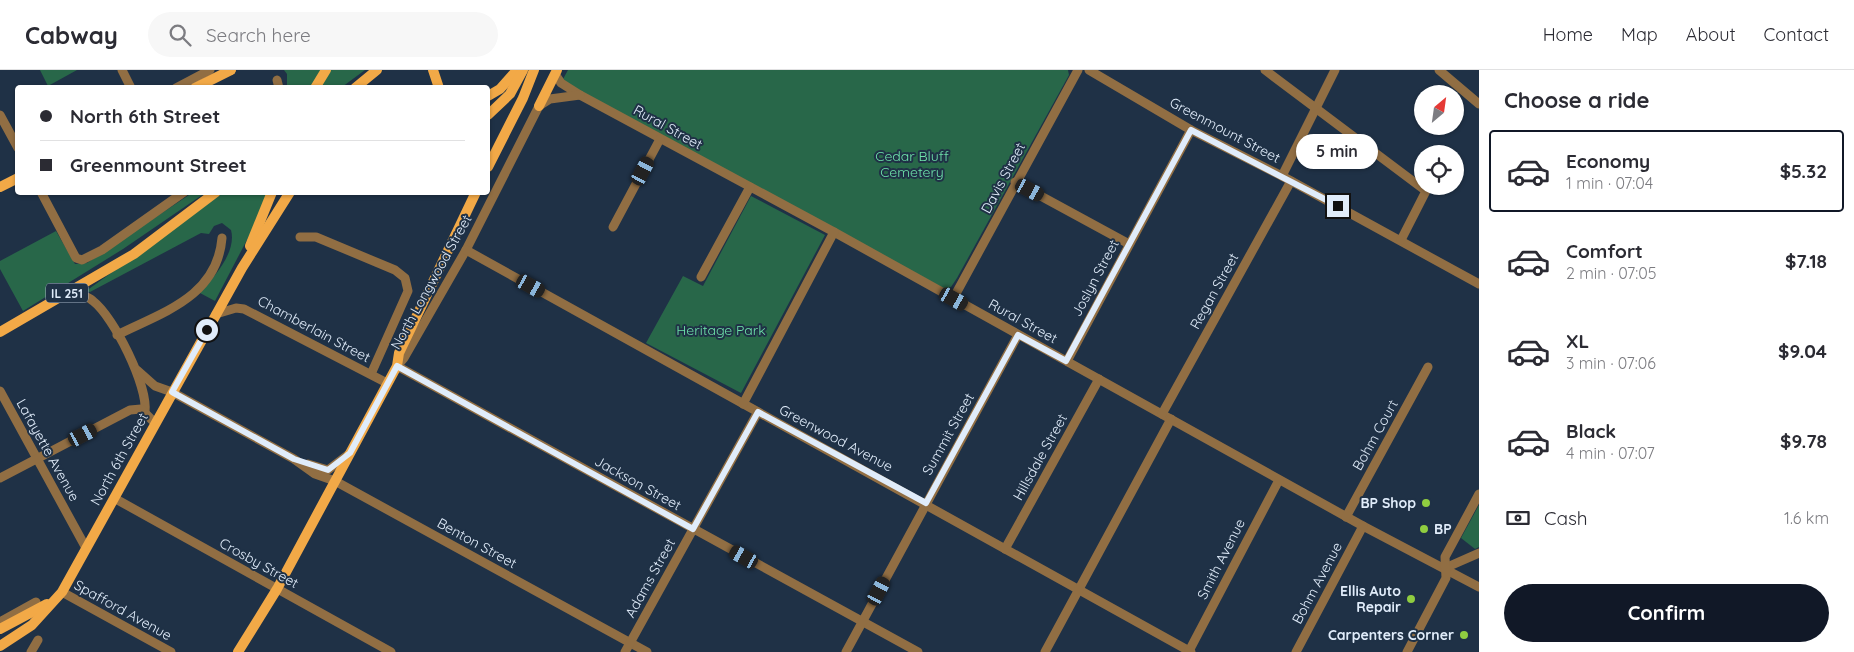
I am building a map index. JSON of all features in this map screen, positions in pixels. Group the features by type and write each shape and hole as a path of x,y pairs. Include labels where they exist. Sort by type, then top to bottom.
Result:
{"main road":[{"path":"201,85 231,70"},
{"path":"317,85 326,70"},
{"path":"359,85 377,70"},
{"path":"433,70 438,85"},
{"path":"490,95 500,89 517,70"},
{"path":"490,113 510,94 523,70"},
{"path":"490,163 534,70"},
{"path":"539,106 556,71"},
{"path":"0,186 15,179"},
{"name":"IL 251","path":"0,332 134,254 212,195"},
{"path":"242,268 271,195"},
{"path":"242,268 288,195"},
{"path":"397,366 399,353 475,195"},
{"name":"North 6th Street","path":"0,646 32,625 59,595 242,268"},
{"name":"North Longwood Street","path":"238,652 277,589 397,366"},
{"path":"0,629 59,595"},
{"name":"North Longwood Street","path":"245,652 270,600"}],"street":[{"path":"122,70 130,85"},
{"path":"182,85 210,70"},
{"name":"Davis Street","path":"954,299 1078,70"},
{"name":"Greenmount Street","path":"1090,70 1191,130 1282,176 1479,284"},
{"path":"1264,70 1426,191 1401,240"},
{"path":"1282,176 1335,70"},
{"path":"1439,70 1479,104"},
{"name":"Rural Street","path":"556,71 561,83 580,95 834,232 1363,526 1479,587"},
{"path":"539,106 550,99 580,95"},
{"name":"North Longwood Street","path":"397,366 404,358 466,250 539,106"},
{"path":"0,115 15,142"},
{"name":"Joslyn Street","path":"1066,361 1191,130"},
{"path":"613,227 660,139"},
{"name":"Regan Street","path":"1162,414 1291,181"},
{"path":"1016,182 1129,244"},
{"path":"701,277 750,187"},
{"path":"43,195 76,258 82,260 102,250 180,195"},
{"path":"743,404 834,232"},
{"name":"Chamberlain Street","path":"300,238 316,237 395,270 405,278 408,291 371,374"},
{"path":"117,335 186,300 204,286 216,265 222,238"},
{"name":"Greenwood Avenue","path":"466,250 926,503 980,537 1190,651"},
{"path":"67,293 92,300 102,310 137,370 145,395 145,412"},
{"name":"Chamberlain Street","path":"216,314 236,308 263,316 387,383"},
{"name":"Summit Street","path":"846,652 1018,335"},
{"name":"Jackson Street","path":"397,366 918,652"},
{"name":"Bohm Court","path":"1346,516 1428,367"},
{"name":"Benton Street","path":"137,370 155,386 172,392 294,459 315,474 335,481 647,652"},
{"name":"Hillsdale Street","path":"1005,549 1099,379"},
{"name":"Lafayette Avenue","path":"0,390 86,548"},
{"path":"0,478 130,410 137,408 145,412 155,423"},
{"name":"Adams Street","path":"625,652 758,412"},
{"path":"1045,652 1171,419"},
{"name":"Benton Street","path":"294,459 328,470 350,453"},
{"name":"Smith Avenue","path":"1190,651 1279,480"},
{"path":"1407,652 1446,578 1445,557 1479,494"},
{"name":"Crosby Street","path":"114,498 391,652"},
{"name":"Bohm Avenue","path":"1296,652 1363,526"},
{"path":"1446,568 1479,553"},
{"name":"Spafford Avenue","path":"59,595 171,652"},
{"path":"0,622 36,602"},
{"path":"31,652 38,640"}],"green space":[{"path":"40,70 77,70 50,85 48,85"},
{"path":"284,70 321,70 313,85 287,85 287,74"},
{"path":"329,70 365,70 345,85 320,85"},
{"name":"Cedar Bluff Cemetery","path":"568,70 1068,70 1069,75 957,278 951,287 945,289 562,81"},
{"path":"189,195 202,195 123,249 23,311 0,269 0,261 56,231 75,264 87,263"},
{"path":"220,195 266,195 250,234 215,301 200,293 223,264 231,247 231,230 222,223 214,226 209,234 201,233 90,292 86,291"},
{"name":"Heritage Park","path":"751,196 825,235 741,393 646,343 683,276 703,286"},
{"path":"1479,505 1479,547 1475,549 1461,538"}],"place":[{"name":"BP Shop","path":"1426,503"},
{"name":"BP","path":"1424,529"},
{"name":"Ellis Auto Repair","path":"1411,599"},
{"name":"Carpenters Corner","path":"1464,635"}],"route":[{"path":"207,330 172,392 294,459 316,468 328,470 350,453 397,366 693,529 758,412 926,503 1018,335 1066,361 1191,130 1338,206"}]}
